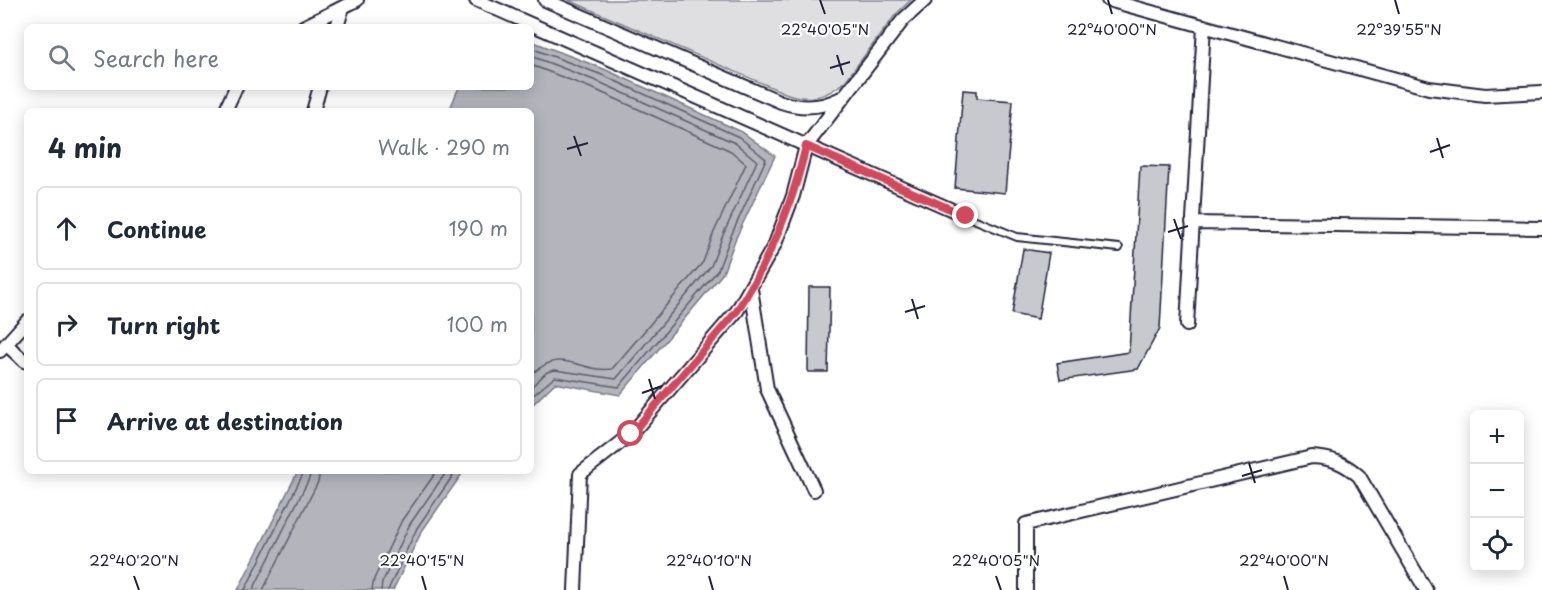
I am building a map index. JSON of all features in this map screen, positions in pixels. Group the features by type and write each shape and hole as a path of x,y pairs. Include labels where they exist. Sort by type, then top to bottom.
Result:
{"street":[{"path":"309,24 357,0"},
{"path":"476,0 530,24"},
{"path":"545,0 791,105 821,106 846,95"},
{"path":"575,590 580,474 631,434 737,311 775,244 793,196 806,146 903,20 925,0"},
{"path":"1108,0 1429,88 1485,95 1542,92"},
{"path":"338,24 343,7"},
{"path":"534,26 966,216"},
{"path":"1187,325 1204,26"},
{"path":"226,108 235,90"},
{"path":"313,108 319,90"},
{"path":"1192,223 1542,228"},
{"path":"751,289 767,389 814,490"},
{"path":"24,324 3,347 24,362"},
{"path":"1026,590 1026,524 1319,458 1338,461 1359,476 1426,590"}],"lane":[{"path":"966,216 1017,237 1119,248"}],"shaded area":[{"path":"568,0 911,0 896,14 846,80 832,91 810,98 785,93"}],"water":[{"path":"534,42 604,69 742,132 775,156 735,240 723,273 620,395 555,383 534,403 534,108 450,108 458,90 534,90"},
{"path":"296,474 462,474 422,531 393,590 238,590"}],"building":[{"path":"963,90 977,91 977,98 1013,101 1005,193 955,188"},
{"path":"1140,166 1169,167 1160,328 1138,369 1060,380 1057,363 1129,352"},
{"path":"1023,249 1049,253 1038,319 1012,314"},
{"path":"809,287 830,287 828,372 808,372"}],"route":[{"path":"631,434 737,311 751,289 785,220 801,171 806,146 966,216"}]}
